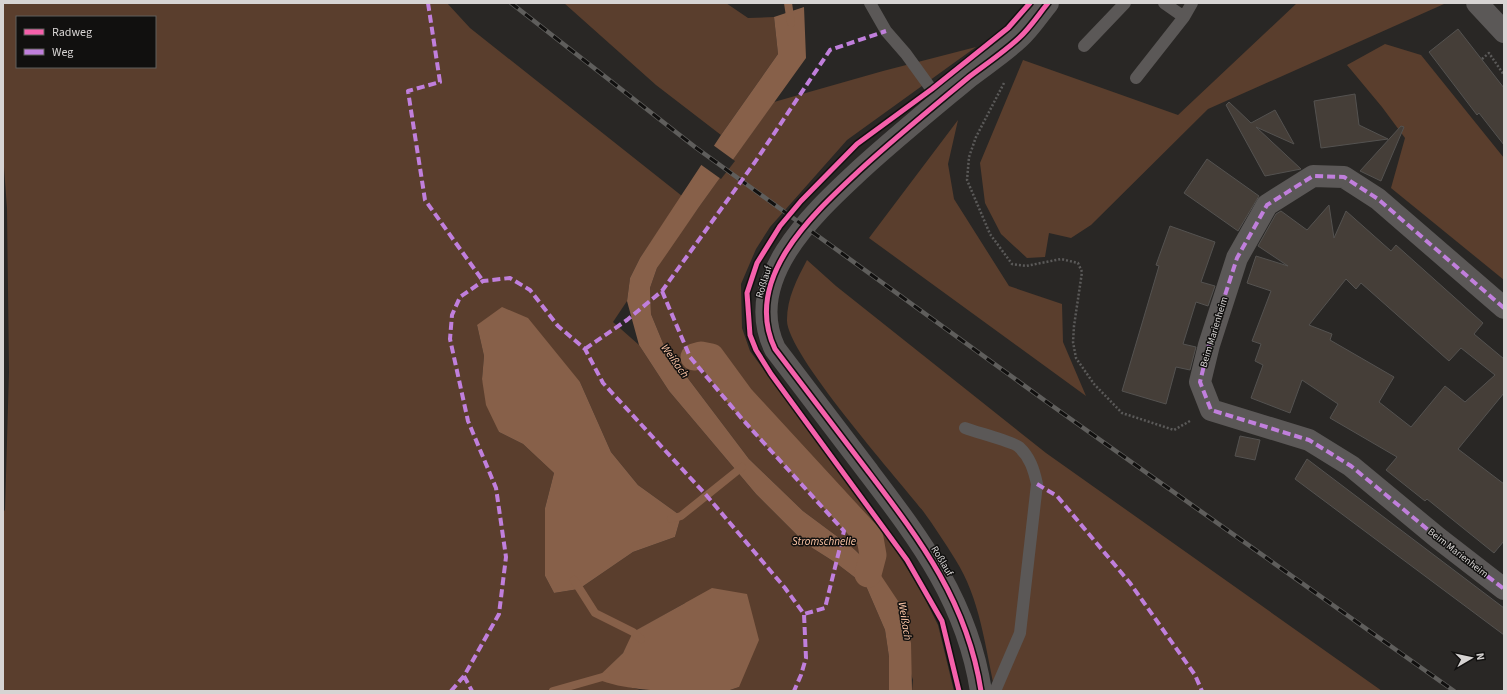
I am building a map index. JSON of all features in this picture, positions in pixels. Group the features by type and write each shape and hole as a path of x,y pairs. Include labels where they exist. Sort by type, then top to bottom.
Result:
{"street":[{"name":"Roßlauf","path":"981,691 968,634 948,587 917,536 775,349 770,339 766,318 768,295 781,261 793,239 823,204 902,132 1019,37 1048,3"},
{"path":"1476,3 1504,32"},
{"name":"Beim Marienheim","path":"1504,308 1378,199 1344,177 1313,176 1267,205 1237,258 1209,345 1200,382 1210,410 1309,440 1351,466 1438,538 1504,589"}],"lane":[{"path":"870,3 886,31 906,54 940,101"},
{"path":"1084,46 1125,3"},
{"path":"1164,3 1184,17"},
{"path":"1136,78 1184,17 1192,3"},
{"path":"966,428 1018,446 1026,455 1034,469 1037,484 1020,633 995,691"}],"path":[{"path":"1482,59 1489,54 1504,75"},
{"path":"1005,81 976,137 968,165 967,180 990,234 1008,260 1017,266 1026,266 1061,259 1078,263 1082,272 1074,326 1073,342 1076,358 1094,384 1122,413 1174,430 1210,410"}],"shaded area":[{"path":"3,3 447,3 470,28 682,196 640,258 630,278 627,301 613,322 639,345 669,391 756,494 806,544 836,563 866,586 885,630 889,657 889,691 727,691 739,687 685,603 634,632 623,653 597,679 645,691 3,691 3,512 5,510 9,372 7,208 3,154","holes":["477,325 580,382 611,452 638,485 681,516 675,537 633,552 579,589 554,593 545,576 545,508 554,473 523,444 499,432 482,379 484,356"]},
{"path":"564,3 726,3 748,18 774,17 778,54 721,135 656,85"},
{"path":"1297,3 1444,4 1208,109 1091,225 1071,238 1049,233 1045,257 1027,258 1001,234 985,203 980,163 1023,60 1178,115"},
{"path":"1385,44 1421,55 1504,158 1504,280 1391,188 1405,138 1382,107 1347,65"},
{"path":"976,47 847,140 770,227 756,249 741,284 742,328 750,351 893,546 920,589 938,625 954,691 912,691 913,680 880,574 854,549 803,511 749,459 665,348 651,314 650,288 657,268 666,253 774,102 883,71"},
{"path":"958,120 948,164 954,199 1009,286 1062,304 1063,342 1086,396 869,238"},
{"path":"807,260 836,286 1046,453 1382,691 995,691 985,640 976,606 955,559 923,511 845,416 823,386 804,359 792,336 787,320 787,312 796,282"}],"water":[{"name":"Stromschnelle","path":"804,7 806,58 657,268 650,288 651,314 665,348 749,459 803,511 854,549 880,574 900,604 911,643 912,691 889,691 889,657 885,630 866,586 836,563 806,544 756,494 669,391 639,345 627,301 630,278 640,258 721,135 778,54 774,17"},
{"path":"502,307 528,318 580,382 611,452 638,485 681,516 675,537 633,552 579,589 554,593 545,576 545,508 554,473 523,444 499,432 486,405 482,379 484,356 477,325"},
{"path":"712,588 747,594 759,640 739,687 727,691 660,691 611,684 596,679 623,653 633,632"}],"pier":[{"path":"713,145 735,161 721,179 700,164"}],"building":[{"path":"1458,29 1504,88 1504,145 1479,113 1477,115 1429,52"},
{"path":"1355,94 1359,125 1388,139 1321,148 1314,101"},
{"path":"1229,102 1251,123 1275,110 1294,144 1256,127 1301,169 1265,176 1226,105"},
{"path":"1401,126 1404,127 1381,181 1360,171"},
{"path":"1207,159 1259,196 1238,231 1184,193"},
{"path":"1329,205 1334,238 1346,211 1391,251 1396,245 1483,323 1474,334 1504,359 1504,393 1458,449 1504,484 1504,541 1494,553 1427,499 1425,501 1386,470 1397,457 1330,418 1338,404 1302,380 1290,413 1251,398 1263,365 1255,361 1261,344 1252,341 1271,291 1247,283 1256,256 1288,266 1258,246 1276,214 1281,211 1307,230","holes":["1346,279 1356,289 1361,283 1449,361 1461,348 1495,375 1465,402 1445,386 1411,427 1379,402 1394,377 1330,340 1332,334 1309,325"]},
{"path":"1170,226 1215,242 1201,282 1215,286 1208,306 1196,302 1183,344 1196,347 1190,370 1176,367 1166,404 1122,391 1159,266 1156,265"},
{"path":"1240,436 1260,440 1255,460 1235,456"},
{"path":"1307,459 1504,608 1504,635 1295,479"}],"waterway":[{"name":"Weißach","path":"788,3 791,23"},
{"path":"694,357 701,355 711,357 741,398 870,538 873,555 868,574"},
{"path":"671,519 681,516 742,467"},
{"path":"574,580 595,613 633,632 641,639"},
{"path":"553,691 606,676"}],"railway":[{"path":"511,3 695,147 1051,405 1454,691"}],"marked path":[{"path":"428,3 440,82 408,91 425,200 483,281"},
{"path":"585,349 627,320 662,291 755,162 830,50 886,31"},
{"path":"1504,308 1378,199 1344,177 1313,176 1267,205 1237,258 1209,345 1200,382 1211,410 1309,440 1351,466 1438,538 1504,589"},
{"path":"451,691 464,676 499,614 506,557 496,488 468,421 450,339 452,315 460,297 483,281 510,278 530,290 558,326 585,349 603,383 707,496 785,588 804,614 806,658 794,691"},
{"path":"662,291 690,357 743,420 844,531 825,608 804,614"},
{"path":"1037,484 1057,496 1130,583 1195,675 1202,691"},
{"path":"464,676 472,691"}],"cycle path":[{"path":"959,691 942,621 907,560 771,374 756,350 750,335 747,293 757,263 780,226 801,201 857,144 932,89 1008,28 1030,3"},
{"path":"981,691 965,628 939,573 905,521 775,349 767,323 768,297 775,272 788,248 823,205 901,134 969,77 1019,38 1048,3"}]}
